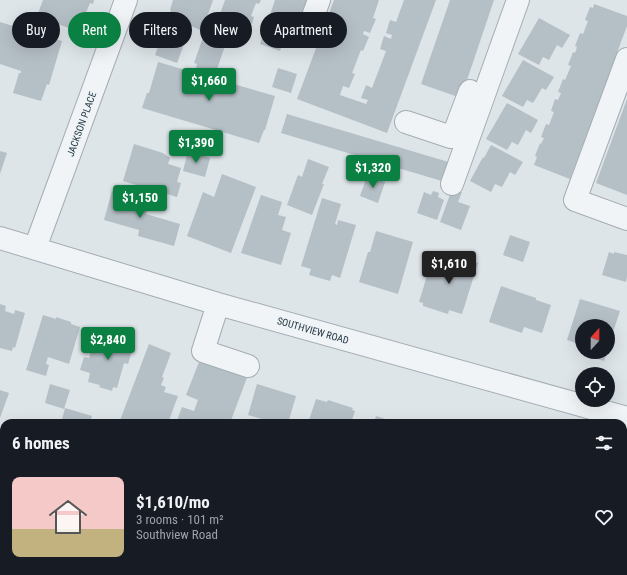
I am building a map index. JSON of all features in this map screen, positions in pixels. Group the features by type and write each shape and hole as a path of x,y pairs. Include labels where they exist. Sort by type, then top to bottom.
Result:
{"street":[{"name":"JACKSON PLACE","path":"35,248 126,0"},
{"path":"406,122 449,137 453,136 504,0"},
{"path":"452,184 518,0"},
{"path":"627,59 575,200 627,219"},
{"name":"SOUTHVIEW ROAD","path":"0,238 218,304 627,418"},
{"path":"218,304 203,351 248,366"}],"building":[{"path":"43,0 94,0 93,4 90,3 86,12 68,12 68,28 60,25 60,12 38,12"},
{"path":"173,0 213,0 209,12 200,12 200,30 192,26 192,12 170,12"},
{"path":"225,0 261,0 259,4 256,3 252,13 252,12 221,12"},
{"path":"275,0 315,0 307,12 271,12"},
{"path":"334,0 379,0 373,18 376,19 370,33 364,31 363,34 369,37 363,51 361,50 352,73 355,74 349,88 343,86 340,95 366,104 368,100 361,98 366,85 372,88 386,51 380,49 384,36 391,39 392,35 386,33 390,20 396,22 404,0 436,0 387,133 297,99 316,48 347,48 347,12 330,12"},
{"path":"450,0 494,0 461,98 421,84"},
{"path":"594,4 627,16 627,26 570,179 534,165 537,157 535,156 540,143 541,144 544,138 541,137 546,124 549,125 554,112 551,111 555,99 558,100 561,93 558,92 563,79 565,80 571,66 568,65 573,52 575,53 577,47 575,46 580,33 583,34 588,21 585,20 590,7 593,8"},
{"path":"539,18 570,35 562,48 557,45 549,60 543,57 539,65 518,54"},
{"path":"0,22 12,26 12,48 60,48 49,85 47,84 41,101 13,93 21,71 0,64"},
{"path":"200,46 200,48 224,48 215,75 196,68 197,64 194,63"},
{"path":"157,48 183,48 177,63 155,55"},
{"path":"271,48 281,48 280,51"},
{"path":"523,60 554,77 546,90 542,88 533,103 527,100 523,107 502,96"},
{"path":"158,62 275,96 265,130 259,143 142,108 147,93 149,93"},
{"path":"278,68 297,74 291,93 272,87"},
{"path":"627,99 627,195 596,183"},
{"path":"507,103 538,120 531,133 526,130 518,145 512,142 507,150 486,139"},
{"path":"287,114 452,163 445,182 281,133"},
{"path":"134,144 163,153 170,158 168,164 181,168 177,182 181,183 177,197 123,181"},
{"path":"491,145 523,162 515,175 510,172 502,187 495,184 491,192 470,181"},
{"path":"0,151 7,153 0,174"},
{"path":"188,151 210,158 205,177 183,171"},
{"path":"308,159 329,167 312,215 287,205 298,175 302,177"},
{"path":"222,174 256,187 231,253 187,236 203,192 214,197"},
{"path":"367,176 385,182 378,203 360,196"},
{"path":"452,189 462,192 458,202 470,206 461,230 440,222"},
{"path":"112,191 150,202 146,214 180,224 174,246 138,236 139,230 104,220"},
{"path":"433,191 439,193 438,197 444,200 437,220 417,213 424,192 431,195"},
{"path":"261,195 282,202 278,215 286,217 282,230 291,233 281,265 241,253"},
{"path":"322,198 341,204 335,224 337,225 338,220 356,225 340,278 332,275 330,281 309,275 311,269 301,266"},
{"path":"376,231 413,242 398,294 359,282"},
{"path":"510,235 530,242 523,262 503,255"},
{"path":"609,252 627,255 626,282 602,275"},
{"path":"450,254 478,263 462,314 449,310 448,314 423,306 423,303 419,302 429,269 437,259 448,262"},
{"path":"501,286 536,298 536,300 551,305 542,333 524,327 522,333 489,322"},
{"path":"580,299 620,311 615,326 615,319 575,319 575,343 567,340"},
{"path":"0,304 6,306 5,311 14,314 15,310 25,313 15,348 13,347 12,351 0,348"},
{"path":"43,315 56,319 56,317 80,327 69,364 48,357 46,364 49,365 46,376 26,370"},
{"path":"101,335 113,338 114,335 135,341 128,364 124,363 117,388 113,387 112,391 99,387 100,385 88,382 90,373 80,370 84,357 89,358 92,347 97,349"},
{"path":"149,344 171,353 162,377 164,378 161,385 166,387 164,392 178,396 169,419 121,419"},
{"path":"201,357 248,375 232,419 178,419 182,407 194,411 198,400 186,395"},
{"path":"50,384 70,390 64,409 45,403"},
{"path":"257,384 296,396 289,419 262,419 248,415"},
{"path":"0,390 9,393 0,418"},
{"path":"316,399 327,402 328,400 353,408 352,410 355,411 352,419 309,419"},
{"path":"65,408 92,416 91,419 62,419"},
{"path":"376,416 385,419 375,419"}]}
